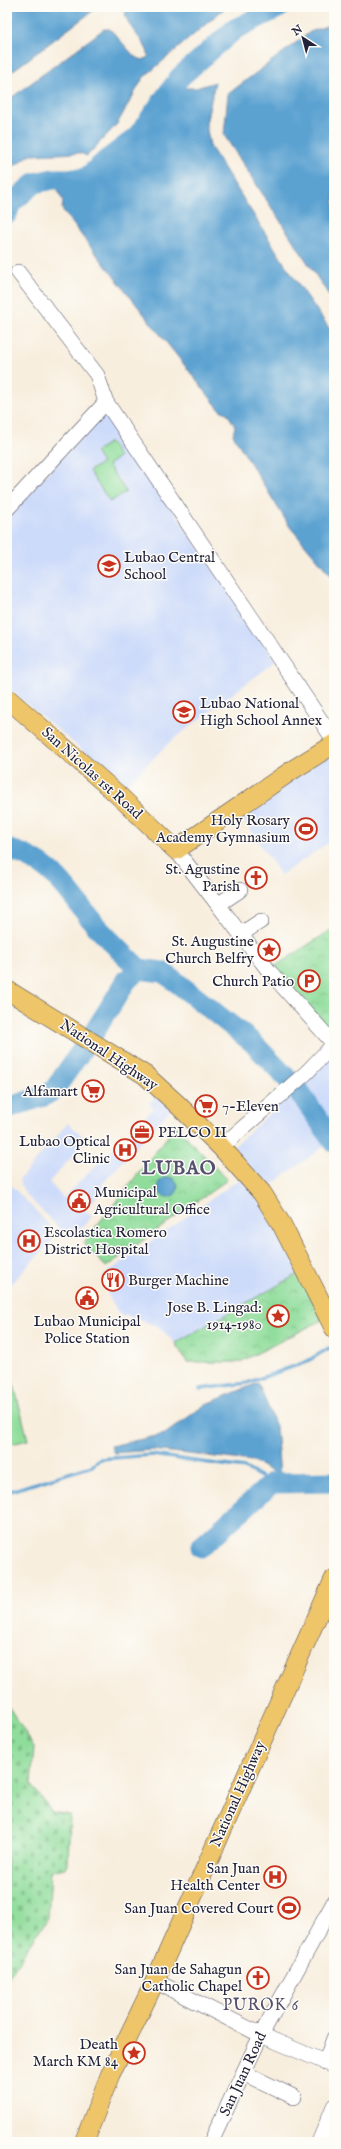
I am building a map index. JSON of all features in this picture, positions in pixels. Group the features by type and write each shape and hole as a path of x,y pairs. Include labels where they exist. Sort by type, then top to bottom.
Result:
{"main road":[{"name":"San Nicolas 1st Road","path":"7,698 116,793 176,850"},
{"path":"176,850 294,769 334,744"},
{"name":"National Highway","path":"7,990 104,1048 145,1075 221,1147 262,1193 282,1225 334,1328"},
{"name":"National Highway","path":"84,2142 110,2075 155,1981 334,1579"}],"street":[{"path":"18,272 97,375 106,402 334,740"},
{"path":"7,509 106,402"},
{"path":"176,850 269,971 334,1044 306,1073 221,1147"},
{"path":"219,904 240,890"},
{"path":"241,934 261,921"},
{"name":"San Juan Road","path":"211,2142 261,2035 334,1902"},
{"path":"155,1981 261,2035 329,2064 334,2038"},
{"path":"244,2073 294,2097"},
{"path":"319,2142 334,2106"}],"shaded area":[{"name":"Lubao Central School","path":"105,411 276,661 171,741 123,788 102,767 7,687 7,517"},
{"path":"331,752 334,756 334,839 281,875 240,815"},
{"path":"334,1054 334,1137 303,1094 302,1084"},
{"path":"293,1092 299,1097 330,1142 266,1189 233,1147"},
{"path":"157,1094 173,1107 101,1185 105,1188 84,1210 92,1216 87,1222 77,1232 69,1233 61,1230 25,1194 19,1180 68,1123 87,1140 49,1182 63,1198 154,1108 149,1104"},
{"path":"241,1178 257,1198 300,1273 175,1343 159,1327 126,1315 123,1317 111,1301 103,1283 104,1275"},
{"name":"Escolastica Romero District Hospital","path":"7,1181 58,1234 7,1288"}],"green space":[{"path":"110,442 119,457 108,465 126,492 110,502 89,471 102,463 95,452"},
{"name":"Church Patio","path":"334,928 334,1029 325,1026 274,967"},
{"path":"176,1126 227,1180 106,1267 83,1243"},
{"path":"300,1273 322,1320 240,1362 187,1362 175,1343"},
{"path":"13,1381 28,1440 7,1445 7,1382"},
{"path":"7,1704 34,1747 31,1784 52,1812 70,1815 68,1861 65,1868 51,1871 48,1918 7,1979"}],"water":[{"path":"7,7 98,7 7,75"},
{"path":"133,7 226,7 143,78 117,124 87,156 80,153 30,155 7,171 7,101 104,29 110,29 135,57 143,60 149,56 144,44 132,29 126,18 125,12"},
{"path":"334,23 334,303 224,135 228,94 310,32"},
{"path":"215,82 206,124 210,146 286,266 334,335 334,579 290,527 233,435 235,426 227,413 220,410 62,209 63,201 58,191 61,185 87,185 143,141 179,88 196,88"},
{"path":"168,1177 175,1180 178,1187 175,1194 168,1197 161,1194 158,1187 161,1180"},
{"path":"258,1383 276,1426 280,1476 252,1461 152,1450 114,1453 111,1446 165,1434 206,1404"}],"waterway":[{"path":"7,214 11,203 35,183 53,179 85,179 104,162 136,138 180,77 235,29 280,7"},
{"path":"7,849 38,862 49,871 69,891 98,928 139,969"},
{"path":"7,1108 44,1096 54,1090 93,1034 127,980 139,969 162,972 252,1042 297,1089 334,1142"},
{"path":"200,1389 247,1383 306,1362 329,1348"},
{"path":"7,1492 92,1466 100,1459 152,1455 245,1468 272,1483"},
{"path":"201,1547 272,1483 334,1482"}],"place":[{"name":"Lubao Central School","path":"109,566"},
{"name":"Lubao National High School Annex","path":"184,712"},
{"name":"Holy Rosary Academy Gymnasium","path":"306,829"},
{"name":"St. Agustine Parish","path":"256,878"},
{"name":"St. Augustine Church Belfry","path":"269,950"},
{"name":"Church Patio","path":"309,981"},
{"name":"Alfamart","path":"93,1091"},
{"name":"7-Eleven","path":"206,1106"},
{"name":"PELCO II","path":"142,1132"},
{"name":"Lubao Optical Clinic","path":"125,1150"},
{"name":"Municipal Agricultural Office","path":"79,1201"},
{"name":"Escolastica Romero District Hospital","path":"29,1241"},
{"name":"Burger Machine","path":"113,1280"},
{"name":"Lubao Municipal Police Station","path":"87,1298"},
{"name":"Jose B. Lingad: 1914–1980","path":"278,1316"},
{"name":"San Juan Health Center","path":"275,1877"},
{"name":"San Juan Covered Court","path":"289,1908"},
{"name":"San Juan de Sahagun Catholic Chapel","path":"258,1978"},
{"name":"Death March KM 84","path":"134,2053"}],"district":[{"name":"LUBAO","path":"179,1169"},
{"name":"PUROK 6","path":"261,2006"}]}
